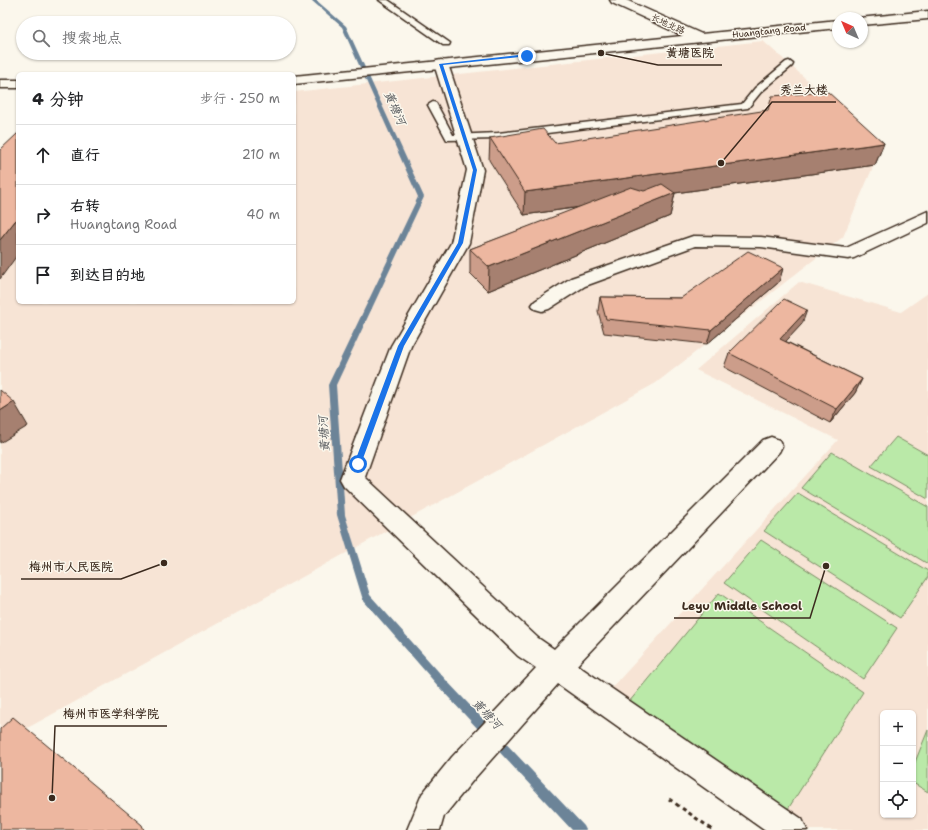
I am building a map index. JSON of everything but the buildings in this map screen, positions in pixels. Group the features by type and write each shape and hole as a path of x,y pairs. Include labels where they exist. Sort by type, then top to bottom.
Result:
{"street":[{"name":"长地北路","path":"616,0 698,38"},
{"path":"868,20 928,14"},
{"name":"Huangtang Road","path":"296,80 390,71 443,54 698,38 832,25"},
{"path":"443,54 475,170 460,243 401,346 352,479 528,647 791,830"},
{"path":"0,84 16,84"},
{"path":"542,305 578,282 693,241 761,242 848,254 928,216"},
{"path":"424,830 423,829 433,805 463,768 528,696 771,446"}],"lane":[{"path":"383,0 443,54"},
{"path":"433,105 450,138 498,136 744,106 758,90 789,64"}],"path":[{"path":"669,799 713,830"}],"shaded area":[{"path":"763,41 882,146 843,237 656,383 0,743 0,174 16,158 16,304 296,304 296,92"},
{"path":"799,282 901,312 928,293 928,830 791,830 609,691 838,440 696,370"}],"green space":[{"path":"896,437 928,455 928,499 871,466"},
{"path":"832,452 928,507 928,564 801,488"},
{"path":"798,493 928,571 928,577 900,618 764,531"},
{"path":"761,540 897,628 863,679 724,583"},
{"path":"719,593 863,692 779,823 629,702"},
{"path":"928,730 928,792 916,785 916,760"}],"waterway":[{"name":"黄塘河","path":"313,0 344,26 421,197 332,385 341,515 366,597 442,683 580,830"}],"place":[{"name":"黄塘医院","path":"601,53"},
{"name":"秀兰大楼","path":"721,163"},
{"name":"梅州市人民医院","path":"164,563"},
{"name":"Leyu Middle School","path":"826,566"},
{"name":"梅州市医学科学院","path":"52,798"}],"route":[{"path":"358,464 401,346 460,243 475,170 440,64 527,56"}]}
